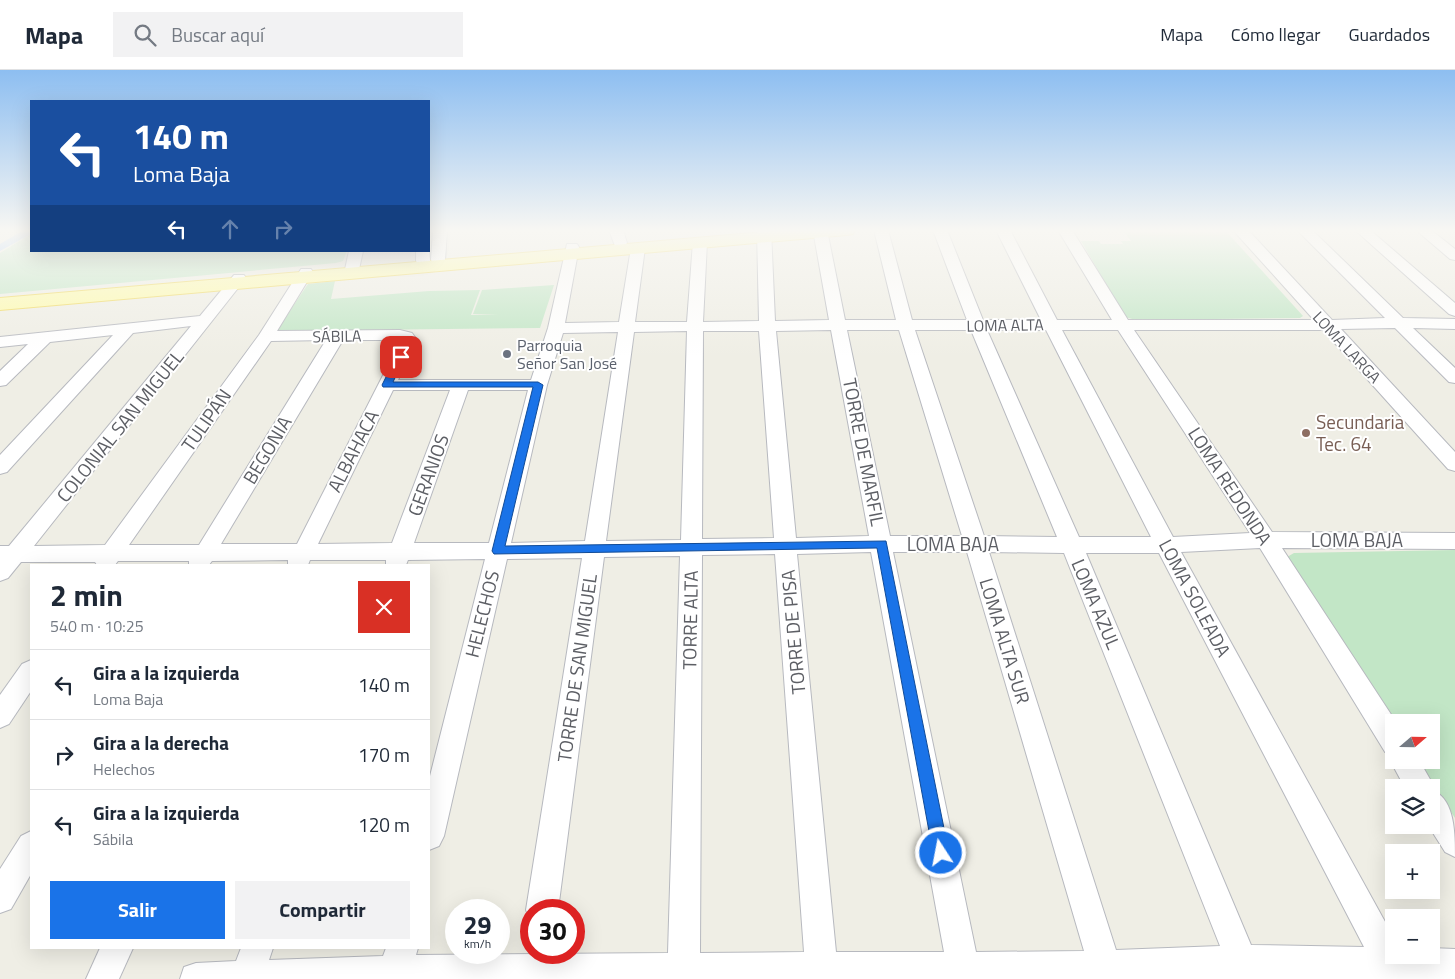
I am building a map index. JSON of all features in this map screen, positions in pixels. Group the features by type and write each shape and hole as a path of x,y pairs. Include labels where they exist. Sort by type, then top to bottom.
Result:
{"main road":[{"path":"1,300 237,281 316,272"}],"street":[{"name":"HELECHOS","path":"430,832 538,385 556,328 568,272"},
{"name":"TORRE DE SAN MIGUEL","path":"544,899 626,327 628,272"},
{"name":"TORRE ALTA","path":"684,969 695,326 698,272"},
{"name":"TORRE DE PISA","path":"764,272 767,326 821,968"},
{"name":"TORRE DE MARFIL","path":"829,272 963,968"},
{"name":"LOMA ALTA SUR","path":"891,272 906,326 1105,966"},
{"name":"LOMA AZUL","path":"956,272 977,326 1071,544 1246,970"},
{"name":"LOMA SOLEADA","path":"1024,272 1166,545 1385,954"},
{"name":"LOMA REDONDA","path":"1090,272 1123,325 1266,540 1385,729"},
{"name":"LOMA LARGA","path":"1278,272 1455,464"},
{"path":"1346,272 1455,378"},
{"path":"1411,272 1455,311"},
{"name":"TULIPÁN","path":"107,559 266,336 305,275"},
{"name":"COLONIAL SAN MIGUEL","path":"0,572 7,554 237,281"},
{"path":"0,342 127,330 206,320"},
{"name":"LOMA ALTA","path":"556,328 1050,324 1455,324"},
{"path":"0,467 127,330"},
{"name":"SÁBILA","path":"266,336 400,335 408,338"},
{"name":"BEGONIA","path":"201,559 338,336"},
{"path":"0,382 44,338"},
{"name":"ALBAHACA","path":"300,559 408,342 408,338"},
{"path":"386,385 538,385"},
{"name":"GERANIOS","path":"397,558 461,385"},
{"name":"LOMA BAJA","path":"7,554 107,559 300,559 397,558 498,551 594,548 882,544 1166,545 1266,540 1455,541"},
{"path":"0,716 30,671"},
{"path":"1440,818 1455,842"},
{"path":"0,898 30,848"},
{"path":"102,979 117,949"},
{"path":"196,979 252,962 398,960 447,970 534,967 684,969 1168,966 1246,970 1385,963"},
{"path":"1422,964 1455,965"}],"green space":[{"path":"0,272 234,272 0,294"},
{"path":"1099,272 1263,272 1303,316 1300,318 1136,320 1125,317"},
{"path":"335,281 331,299 429,291 480,290 471,315 498,314 473,314 482,290 554,285 540,328 276,331 308,284"},
{"path":"1455,550 1455,818 1440,794 1440,779 1430,779 1424,769 1440,769 1440,714 1389,714 1287,557 1294,553"}],"place":[{"name":"Parroquia Señor San José","path":"507,354"},
{"name":"Secundaria Tec. 64","path":"1306,433"}],"route":[{"path":"401,357 386,385 538,385 498,551 882,544 941,853"}]}
